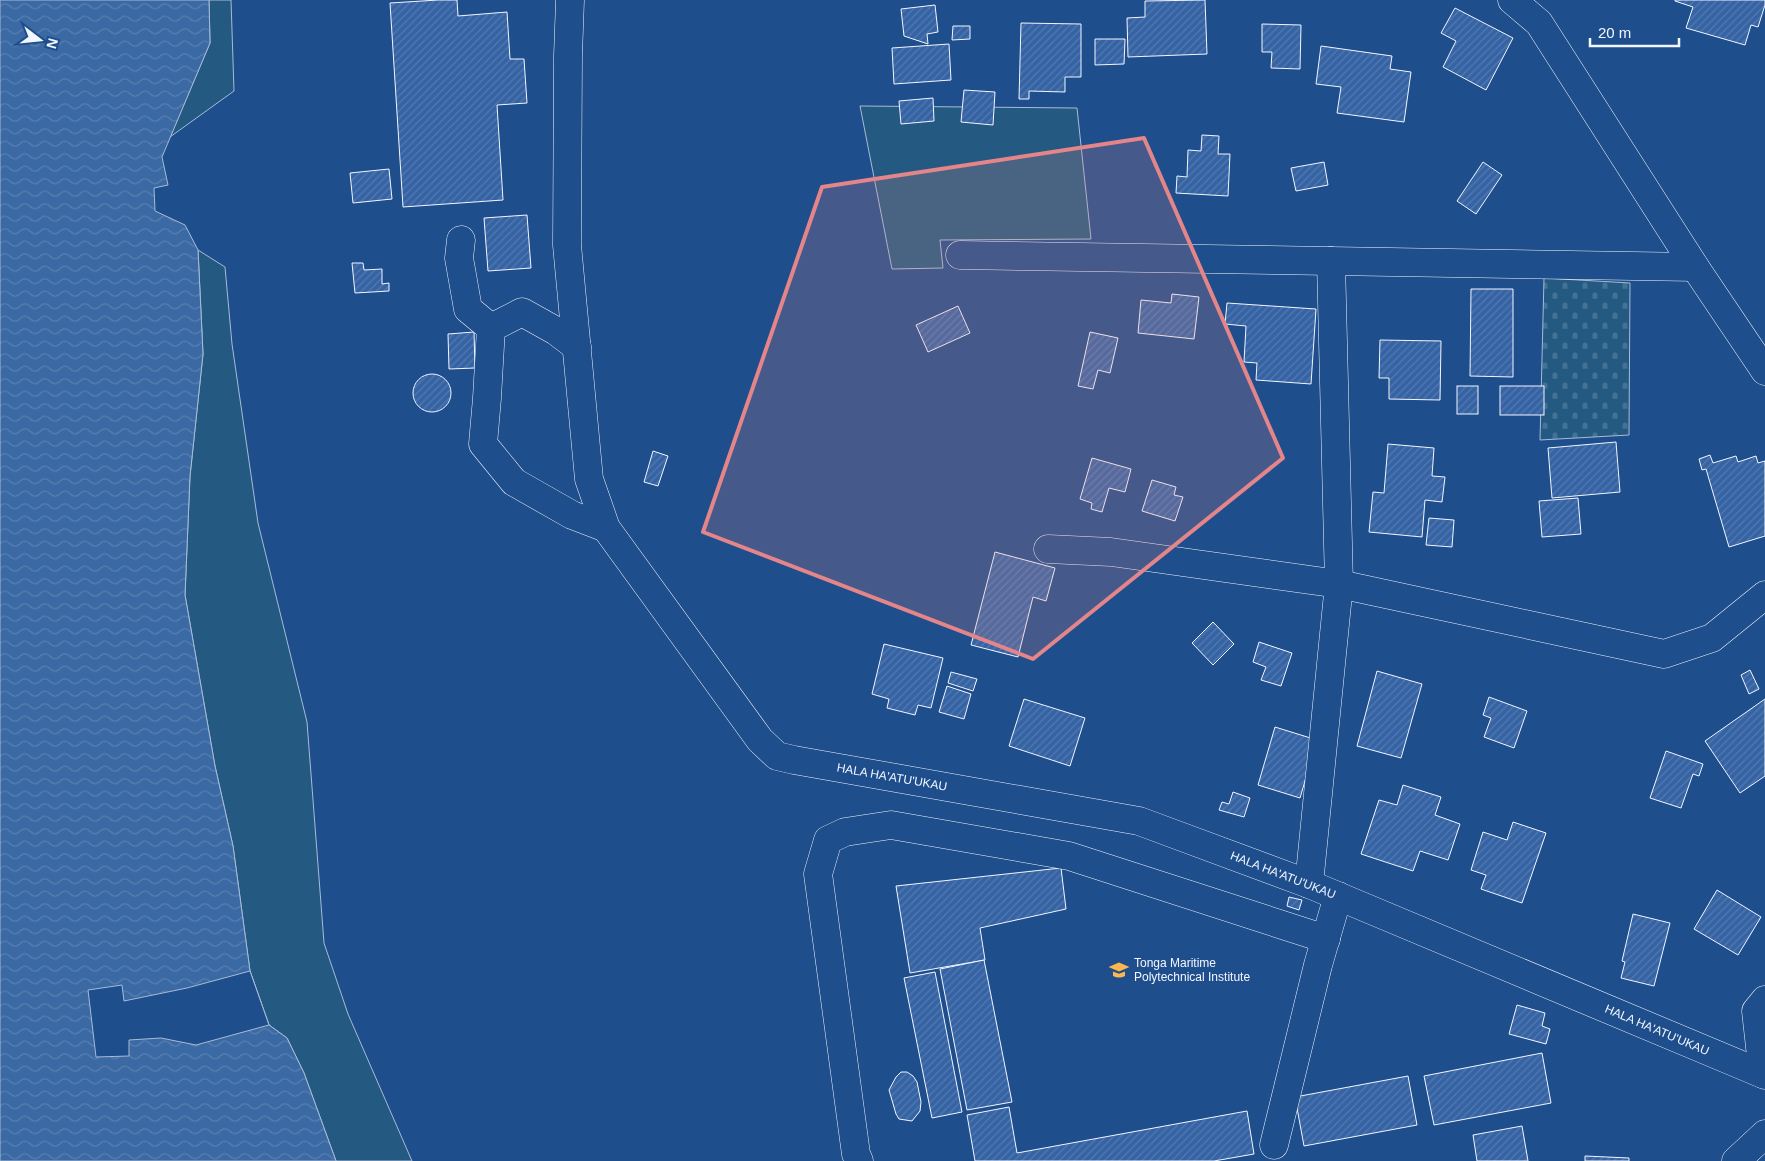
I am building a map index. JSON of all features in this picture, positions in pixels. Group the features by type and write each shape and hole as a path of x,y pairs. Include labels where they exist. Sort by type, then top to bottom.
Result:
{"street":[{"path":"570,0 567,245 589,479 606,528"},
{"path":"1512,0 1539,23 1695,267 1765,371"},
{"path":"461,240 459,258 468,310 491,328"},
{"path":"960,255 1695,267"},
{"path":"1309,884 1339,584 1331,261"},
{"path":"491,328 522,312 556,331 577,347"},
{"path":"491,328 483,444 514,482 572,515 606,528"},
{"name":"HALA HA'ATU'UKAU","path":"606,528 760,740 777,756 1139,821 1309,884 1764,1074"},
{"path":"1048,549 1111,552 1339,584 1664,654 1712,638 1765,595"},
{"path":"859,1161 856,1154 818,874 828,840 846,832 892,825 1069,856 1326,939"},
{"path":"1274,1145 1338,896"},
{"path":"1764,1074 1756,1011 1765,1000"},
{"path":"1736,1161 1765,1134"}],"highlighted area":[{"path":"1144,138 1283,458 1033,659 703,532 822,187"}],"green space":[{"path":"209,0 231,0 234,91 170,137 210,43"},
{"path":"860,106 1077,108 1091,239 940,240 943,268 892,269"},
{"path":"198,250 225,267 232,344 258,523 307,722 324,943 348,1014 412,1161 336,1161 304,1073 287,1038 269,1025 250,971 233,846 215,766 185,595 190,476 203,354"},
{"path":"1544,278 1630,283 1629,435 1540,440"}],"water":[{"path":"0,0 209,0 210,43 162,157 168,185 154,188 155,211 185,225 198,250 203,354 190,476 185,595 215,766 233,846 250,971 269,1025 287,1038 304,1073 336,1161 0,1161"}],"pier":[{"path":"250,971 269,1025 196,1045 161,1038 129,1040 129,1056 96,1057 88,990 122,985 124,1001 187,988"}],"building":[{"path":"457,0 458,16 507,12 510,59 524,59 527,103 497,105 503,200 403,207 390,3"},
{"path":"1205,0 1207,54 1128,57 1127,18 1145,17 1145,1"},
{"path":"1675,0 1765,0 1765,5 1758,27 1751,25 1745,45 1686,28 1693,7"},
{"path":"935,5 938,32 927,34 928,44 904,36 901,9"},
{"path":"1455,8 1513,38 1486,90 1443,67 1456,41 1441,33"},
{"path":"1021,23 1081,24 1081,77 1065,77 1065,92 1029,91 1029,99 1019,99"},
{"path":"1262,24 1301,25 1300,69 1271,68 1272,52 1262,52"},
{"path":"953,26 970,26 970,39 952,40"},
{"path":"1095,39 1125,39 1124,64 1095,65"},
{"path":"949,44 951,80 894,84 892,48"},
{"path":"1321,46 1392,56 1390,69 1411,72 1404,122 1337,113 1341,87 1316,84"},
{"path":"964,90 995,92 993,125 961,122"},
{"path":"933,98 934,121 901,124 899,101"},
{"path":"1202,135 1219,136 1218,154 1230,154 1228,196 1176,193 1177,176 1187,177 1188,150 1201,151"},
{"path":"1324,162 1328,185 1296,191 1291,168"},
{"path":"1483,162 1502,175 1476,214 1457,201"},
{"path":"389,169 392,199 353,203 350,173"},
{"path":"527,215 531,268 488,271 484,218"},
{"path":"352,263 363,263 364,270 382,269 382,284 389,283 389,291 355,293"},
{"path":"1471,289 1513,289 1513,377 1470,376"},
{"path":"1172,294 1199,297 1194,339 1138,333 1141,300 1171,303"},
{"path":"1227,303 1316,309 1311,384 1256,380 1257,363 1244,362 1246,326 1225,324"},
{"path":"958,306 970,333 928,352 916,325"},
{"path":"474,332 475,368 449,369 448,334"},
{"path":"1090,332 1118,338 1110,373 1098,370 1093,389 1078,386"},
{"path":"1380,340 1441,341 1440,400 1389,399 1389,378 1379,378"},
{"path":"432,374 446,379 451,393 446,407 432,412 418,407 413,393 418,379"},
{"path":"1457,386 1478,386 1478,414 1457,414"},
{"path":"1500,386 1544,386 1544,415 1500,415"},
{"path":"1616,442 1620,492 1552,498 1548,448"},
{"path":"1388,444 1434,448 1432,476 1445,477 1442,502 1425,500 1422,537 1369,532 1373,492 1384,493"},
{"path":"653,451 668,456 658,486 644,482"},
{"path":"1710,455 1713,463 1736,456 1738,462 1756,456 1758,463 1765,461 1765,536 1729,547 1706,469 1702,470 1699,459"},
{"path":"1092,458 1131,469 1125,492 1109,488 1102,512 1091,509 1092,503 1080,499"},
{"path":"1152,480 1176,487 1174,495 1183,497 1175,521 1142,511"},
{"path":"1578,498 1581,534 1542,537 1539,501"},
{"path":"1429,518 1454,520 1452,547 1426,545"},
{"path":"995,552 1055,568 1046,601 1033,597 1018,657 971,645"},
{"path":"1213,622 1234,644 1213,665 1192,643"},
{"path":"1259,642 1292,653 1281,686 1261,680 1266,667 1253,662"},
{"path":"884,644 943,658 931,708 918,705 915,715 887,708 889,699 872,694"},
{"path":"1750,670 1759,689 1749,694 1741,675"},
{"path":"1377,671 1422,684 1401,758 1357,746"},
{"path":"951,672 977,679 973,691 948,683"},
{"path":"947,686 971,694 964,719 939,712"},
{"path":"1489,697 1527,711 1514,748 1484,737 1491,718 1483,715"},
{"path":"1024,699 1085,718 1070,766 1009,746"},
{"path":"1765,699 1765,776 1740,793 1705,741"},
{"path":"1275,727 1317,740 1300,798 1258,785"},
{"path":"1666,751 1703,764 1699,776 1693,774 1681,808 1650,798"},
{"path":"1403,785 1441,797 1435,815 1460,824 1448,860 1420,851 1413,871 1361,854 1379,800 1397,805"},
{"path":"1233,792 1250,798 1244,817 1219,810 1222,802 1229,804"},
{"path":"1513,822 1546,833 1522,903 1481,889 1486,875 1471,870 1483,832 1507,840"},
{"path":"1061,868 1066,909 980,928 985,960 910,973 896,886"},
{"path":"1717,890 1761,917 1738,955 1694,929"},
{"path":"1289,897 1302,900 1299,910 1287,906"},
{"path":"1633,914 1670,923 1654,986 1621,978 1625,962 1622,961"},
{"path":"984,960 1012,1102 967,1110 940,969"},
{"path":"935,972 962,1112 932,1118 904,978"},
{"path":"1517,1005 1545,1013 1542,1026 1550,1029 1546,1044 1509,1034"},
{"path":"1542,1053 1551,1103 1434,1125 1424,1076"},
{"path":"901,1072 907,1072 917,1082 921,1102 920,1111 912,1121 899,1119 889,1090"},
{"path":"1408,1076 1417,1125 1304,1146 1295,1097"},
{"path":"1009,1107 1017,1153 1247,1111 1254,1154 1214,1161 975,1161 967,1115"},
{"path":"1522,1126 1528,1161 1477,1161 1473,1135"},
{"path":"1585,1156 1629,1158 1629,1161 1585,1161"}],"place":[{"name":"Tonga Maritime Polytechnical Institute","path":"1119,970"}]}
